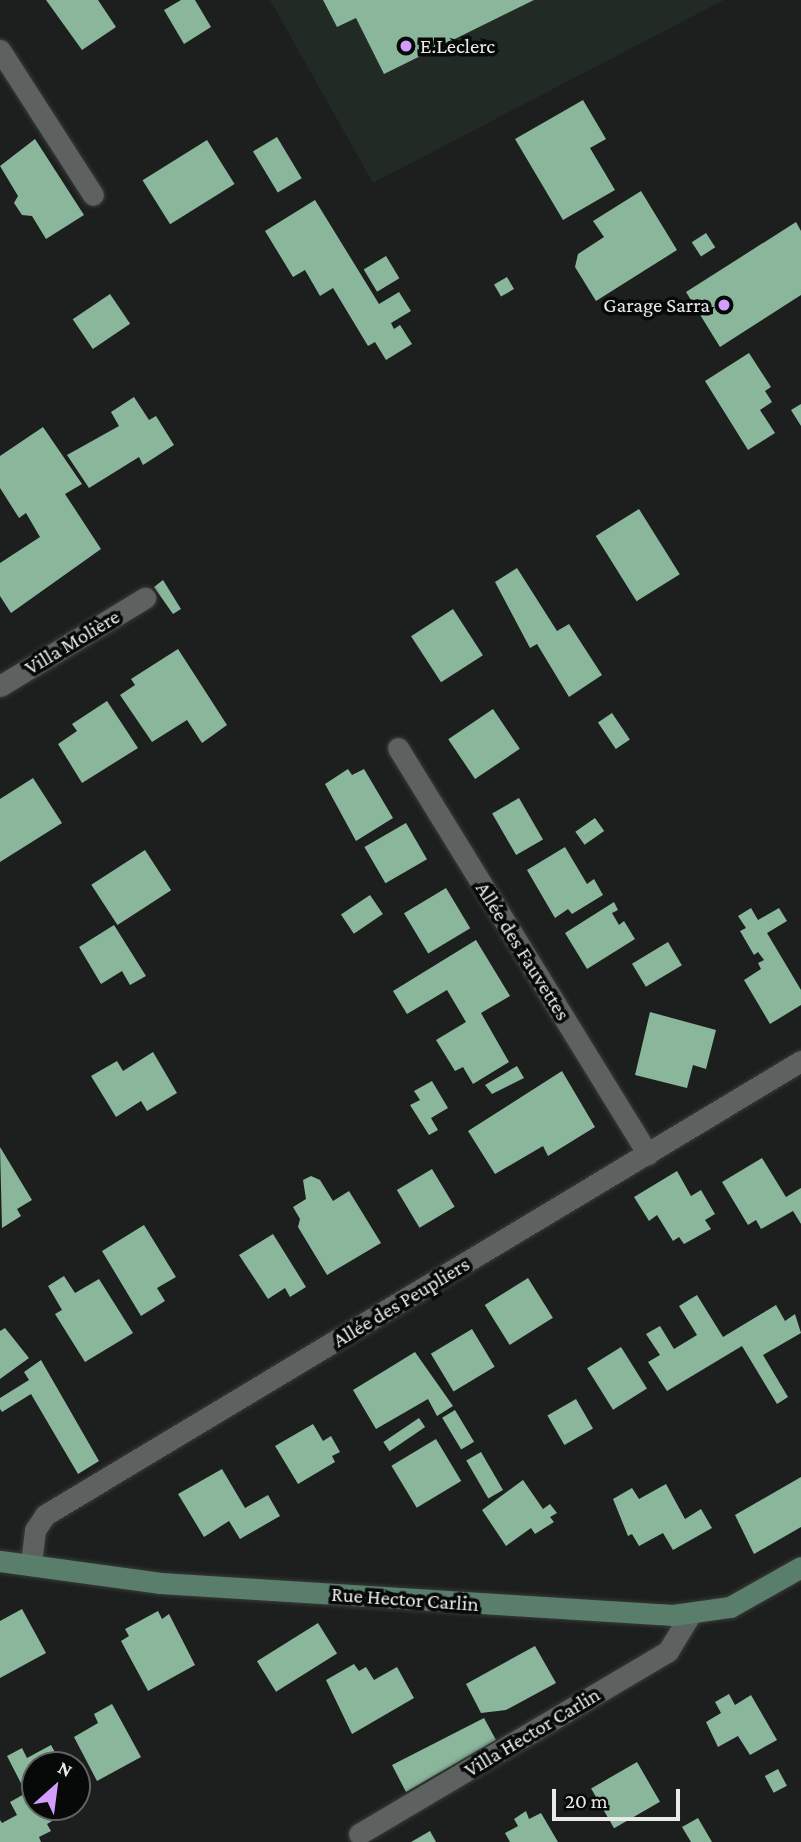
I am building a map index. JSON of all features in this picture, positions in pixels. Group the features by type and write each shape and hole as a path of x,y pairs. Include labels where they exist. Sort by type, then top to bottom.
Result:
{"street":[{"path":"0,50 93,195"},
{"name":"Villa Molière","path":"0,686 145,598"},
{"name":"Allée des Fauvettes","path":"398,748 648,1154"},
{"name":"Allée des Peupliers","path":"31,1563 35,1530 45,1515 801,1061"},
{"name":"Rue Hector Carlin","path":"0,1561 31,1563 160,1583 690,1615 730,1608 801,1567"},
{"name":"Villa Hector Carlin","path":"359,1834 668,1651 690,1615"}],"shaded area":[{"path":"270,0 724,0 373,183"}],"building":[{"path":"46,0 98,0 116,27 82,50"},
{"path":"181,0 195,0 211,27 184,44 164,10"},
{"name":"E.Leclerc","path":"323,0 534,0 384,74 356,18 337,27"},
{"path":"583,100 606,139 590,148 615,190 563,220 515,139"},
{"path":"277,137 302,178 278,193 253,151"},
{"path":"35,139 84,215 46,239 32,216 22,215 14,203 18,196 0,166"},
{"path":"207,140 235,184 170,224 143,180"},
{"path":"641,191 677,250 596,301 575,267 578,254 604,237 593,221"},
{"path":"315,200 379,304 399,292 411,311 391,323 394,329 400,325 412,344 386,360 375,342 368,346 333,288 320,296 305,270 293,277 265,231"},
{"path":"796,222 801,231 801,295 720,347 686,292"},
{"path":"706,233 715,247 701,257 692,242"},
{"path":"386,256 399,278 377,292 364,269"},
{"path":"507,277 514,289 501,297 494,284"},
{"path":"110,294 130,324 93,349 73,319"},
{"path":"749,353 771,387 765,391 772,402 760,410 775,433 748,450 705,381"},
{"path":"134,397 149,420 156,416 174,445 143,465 139,457 89,488 67,455 119,426 111,412"},
{"path":"801,404 801,426 791,410"},
{"path":"43,427 82,484 65,494 101,549 11,613 0,596 0,563 40,537 26,513 19,518 0,488 0,456"},
{"path":"639,509 680,574 637,601 596,536"},
{"path":"517,568 557,631 569,624 602,675 569,697 537,644 530,648 495,582"},
{"path":"163,580 181,609 173,614 154,587"},
{"path":"453,609 483,655 441,682 411,636"},
{"path":"178,649 227,725 202,743 187,720 152,742 120,695 135,685 131,679"},
{"path":"107,701 138,748 82,783 58,744 77,731 72,724"},
{"path":"493,709 520,749 475,779 448,739"},
{"path":"612,713 630,740 616,749 598,723"},
{"path":"348,769 352,775 364,769 393,818 356,841 325,784"},
{"path":"33,778 62,823 0,862 0,799"},
{"path":"519,798 543,840 516,855 492,814"},
{"path":"595,818 604,831 585,845 575,832"},
{"path":"406,823 427,859 385,883 364,847"},
{"path":"565,847 587,884 594,879 603,895 572,914 568,909 555,918 527,870"},
{"path":"145,850 171,890 117,925 91,885"},
{"path":"446,888 470,928 428,954 404,913"},
{"path":"370,895 383,914 354,934 341,915"},
{"path":"614,902 618,910 612,913 619,925 624,921 635,939 587,969 565,933"},
{"path":"751,908 758,920 779,908 787,921 767,933 801,990 801,1005 770,1024 744,980 761,969 758,963 764,960 758,952 754,955 740,931 746,928 738,916"},
{"path":"114,925 146,976 130,985 122,971 101,984 79,947"},
{"path":"476,940 510,996 481,1013 509,1062 473,1084 463,1067 455,1071 436,1040 466,1022 447,990 407,1014 393,991"},
{"path":"668,942 682,965 646,987 632,964"},
{"path":"650,1012 716,1030 706,1069 693,1065 687,1088 635,1075"},
{"path":"153,1052 177,1093 147,1111 141,1101 116,1117 91,1076 117,1061 123,1071"},
{"path":"517,1066 524,1078 492,1094 485,1085"},
{"path":"562,1071 595,1127 548,1156 543,1146 495,1174 468,1131"},
{"path":"432,1081 448,1108 431,1118 438,1130 429,1135 410,1105 420,1100 414,1091"},
{"path":"0,1147 32,1200 17,1209 21,1216 2,1228"},
{"path":"762,1158 786,1197 801,1188 801,1224 793,1211 761,1229 756,1220 748,1225 722,1182"},
{"path":"432,1169 455,1207 420,1228 397,1190"},
{"path":"677,1171 691,1196 701,1190 715,1214 705,1220 711,1229 684,1244 679,1237 673,1241 657,1215 649,1221 634,1197"},
{"path":"311,1176 320,1180 333,1201 349,1191 381,1243 327,1275 298,1227 300,1219 293,1207 306,1199 303,1180"},
{"path":"144,1225 176,1277 157,1288 165,1301 141,1316 102,1251"},
{"path":"273,1234 306,1287 290,1297 285,1288 268,1299 239,1255"},
{"path":"64,1276 75,1293 99,1279 133,1333 85,1362 55,1314 62,1310 48,1286"},
{"path":"528,1278 553,1318 510,1345 485,1305"},
{"path":"697,1295 723,1337 776,1305 785,1321 795,1314 801,1333 763,1355 788,1397 777,1404 742,1346 667,1391 648,1362 660,1355 646,1334 660,1326 674,1349 697,1335 679,1306"},
{"path":"5,1328 29,1358 0,1379 0,1331"},
{"path":"472,1329 495,1367 454,1391 431,1354"},
{"path":"621,1347 647,1389 613,1410 587,1368"},
{"path":"415,1352 453,1406 437,1416 428,1399 376,1429 353,1390"},
{"path":"41,1360 99,1461 78,1474 31,1394 2,1412 0,1409 0,1398 29,1380 24,1372"},
{"path":"576,1399 593,1428 564,1445 547,1416"},
{"path":"455,1410 474,1442 461,1449 442,1418"},
{"path":"419,1418 425,1427 390,1451 383,1442"},
{"path":"313,1424 323,1441 331,1436 340,1452 332,1456 335,1462 298,1484 275,1446"},
{"path":"436,1439 461,1481 417,1508 391,1466"},
{"path":"481,1452 503,1490 488,1499 466,1460"},
{"path":"222,1469 245,1508 268,1495 280,1516 240,1539 229,1521 204,1537 178,1494"},
{"path":"801,1477 801,1527 754,1554 735,1515"},
{"path":"523,1480 543,1509 550,1504 557,1513 550,1517 554,1522 535,1534 531,1528 506,1546 482,1510"},
{"path":"666,1484 685,1519 701,1509 712,1528 673,1550 663,1533 639,1546 632,1534 628,1536 613,1499 632,1488 639,1499"},
{"path":"22,1609 46,1653 0,1678 0,1621"},
{"path":"158,1611 162,1619 169,1614 195,1665 148,1691 121,1641 129,1636 125,1629"},
{"path":"318,1623 337,1654 276,1692 257,1661"},
{"path":"535,1646 556,1683 506,1710 481,1713 466,1684"},
{"path":"354,1664 359,1671 366,1667 374,1680 397,1667 414,1698 352,1734 326,1680"},
{"path":"729,1694 735,1705 751,1695 777,1740 750,1755 738,1736 718,1747 706,1722 721,1713 715,1702"},
{"path":"112,1704 141,1757 97,1781 91,1770 91,1751 81,1751 74,1737 98,1723 94,1714"},
{"path":"484,1718 496,1740 406,1792 392,1765"},
{"path":"51,1745 54,1751 40,1751"},
{"path":"22,1748 24,1751 21,1751 21,1783 7,1756"},
{"path":"637,1762 660,1802 614,1828 591,1789"},
{"path":"778,1769 787,1786 774,1793 765,1776"},
{"path":"21,1796 21,1821 52,1821 47,1824 51,1831 39,1837 41,1842 0,1842 0,1820 2,1823 17,1815 10,1802"},
{"path":"526,1811 529,1819 541,1813 558,1842 510,1842 505,1833 518,1826 514,1819"},
{"path":"698,1818 712,1842 691,1842 682,1827"},
{"path":"430,1831 436,1842 411,1842"}],"place":[{"name":"E.Leclerc","path":"406,46"},
{"name":"Garage Sarra","path":"724,305"}]}
